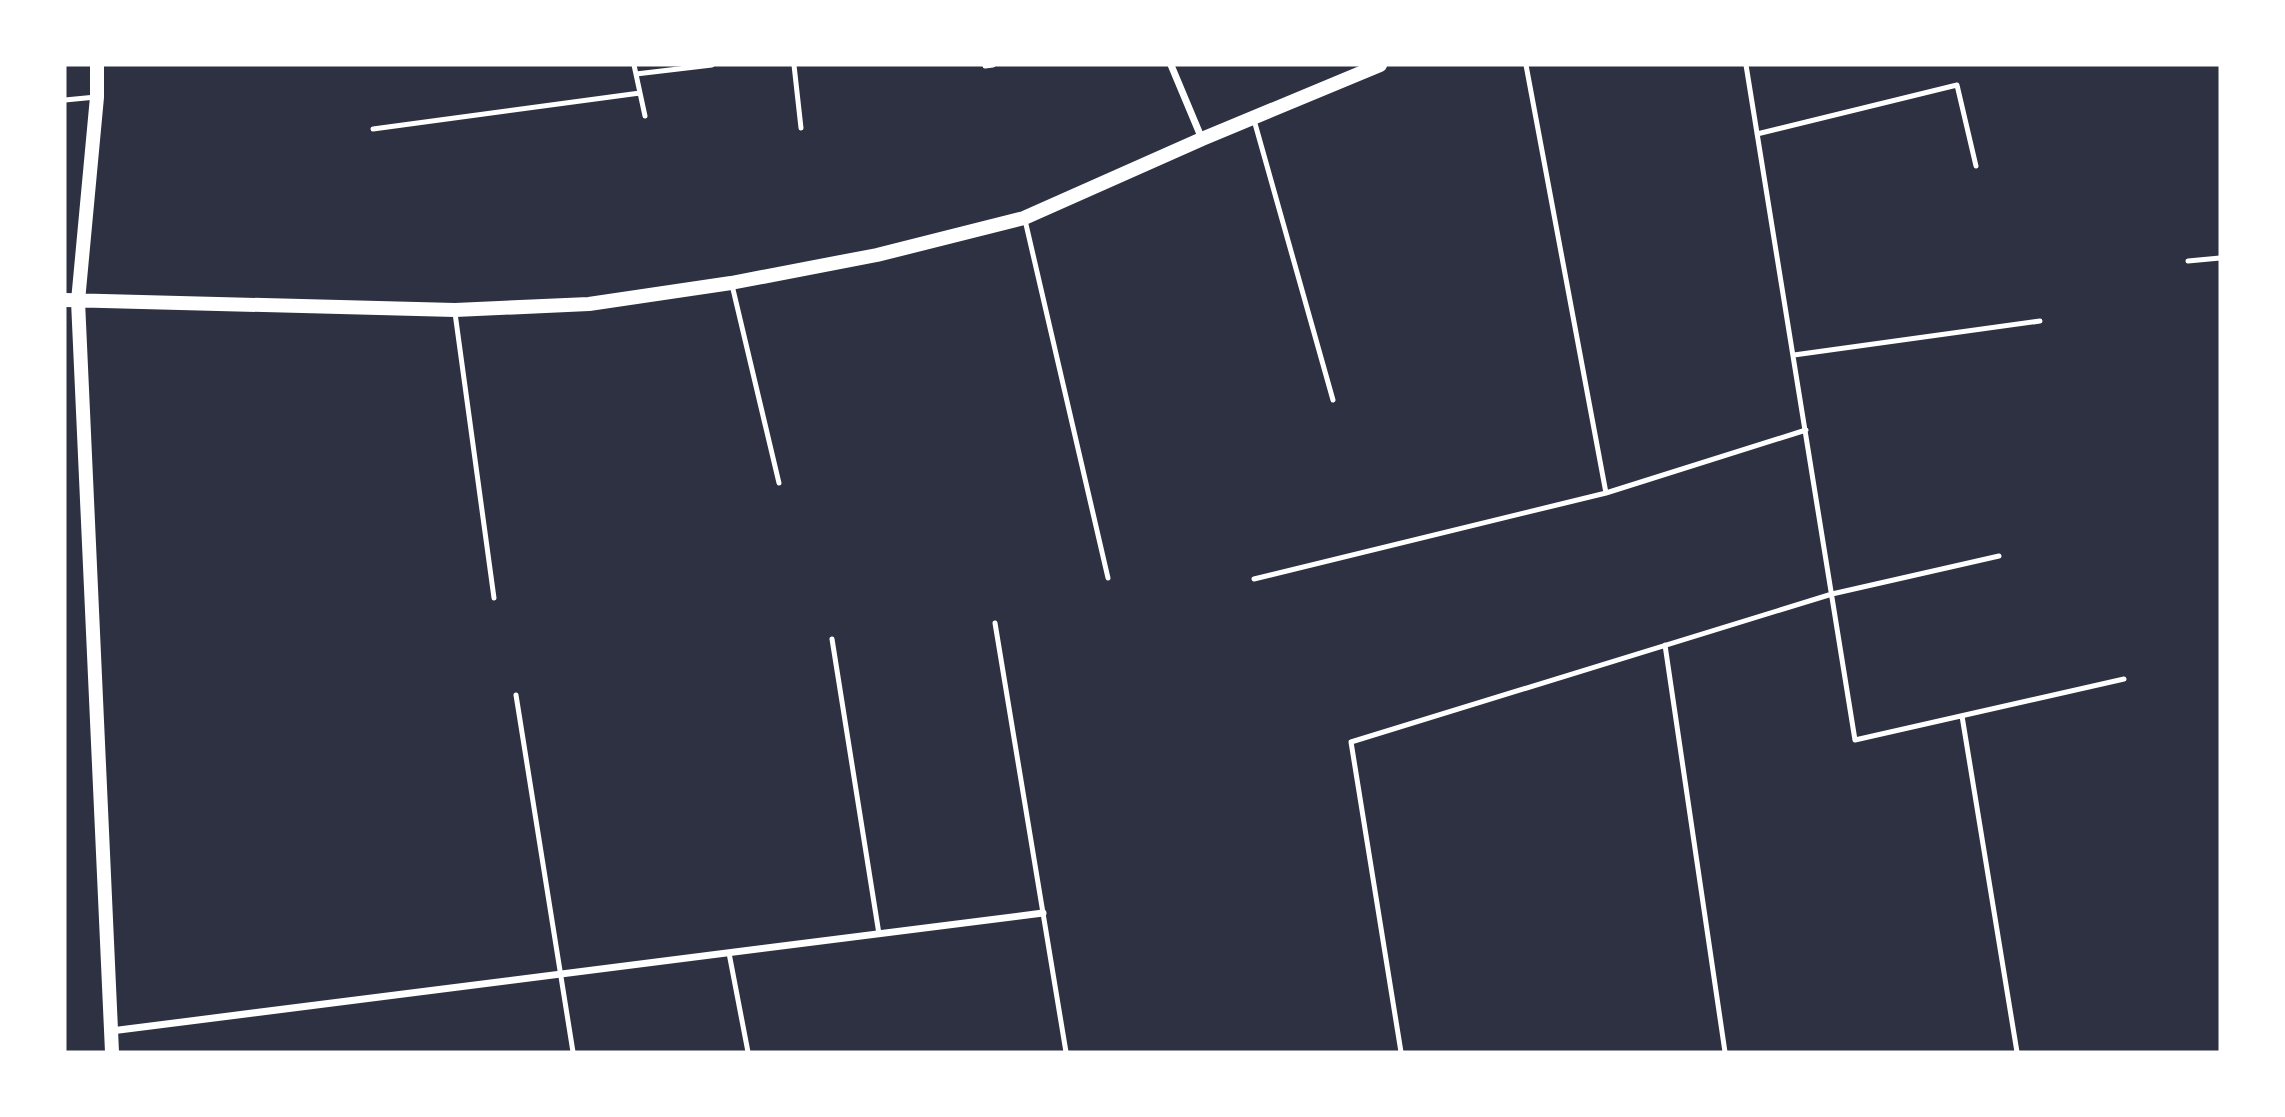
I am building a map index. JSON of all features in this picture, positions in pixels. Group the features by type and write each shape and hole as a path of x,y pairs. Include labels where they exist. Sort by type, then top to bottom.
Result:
{"main road":[{"path":"97,65 97,97 71,301 112,1052"},
{"path":"71,301 455,310 589,304 731,283 877,255 1024,218 1202,139 1380,65"}],"street":[{"path":"1171,65 1202,139"},
{"path":"111,1031 1043,913"}],"lane":[{"path":"634,65 645,116"},
{"path":"636,74 712,65"},
{"path":"794,65 801,128"},
{"path":"985,66 993,65"},
{"path":"1526,65 1606,493"},
{"path":"1746,65 1855,740 2124,679"},
{"path":"1758,134 1956,85 1976,166"},
{"path":"373,130 640,93"},
{"path":"65,100 97,97"},
{"path":"1253,119 1333,400"},
{"path":"1024,218 1108,578"},
{"path":"2188,261 2220,258"},
{"path":"731,283 779,483"},
{"path":"455,310 494,598"},
{"path":"1794,355 2040,321"},
{"path":"1254,579 1606,493 1806,430"},
{"path":"1401,1052 1350,742 1832,594 1999,556"},
{"path":"995,623 1066,1052"},
{"path":"832,639 879,934"},
{"path":"1665,645 1725,1052"},
{"path":"516,695 573,1052"},
{"path":"1962,716 2017,1052"},
{"path":"729,953 748,1052"}]}
